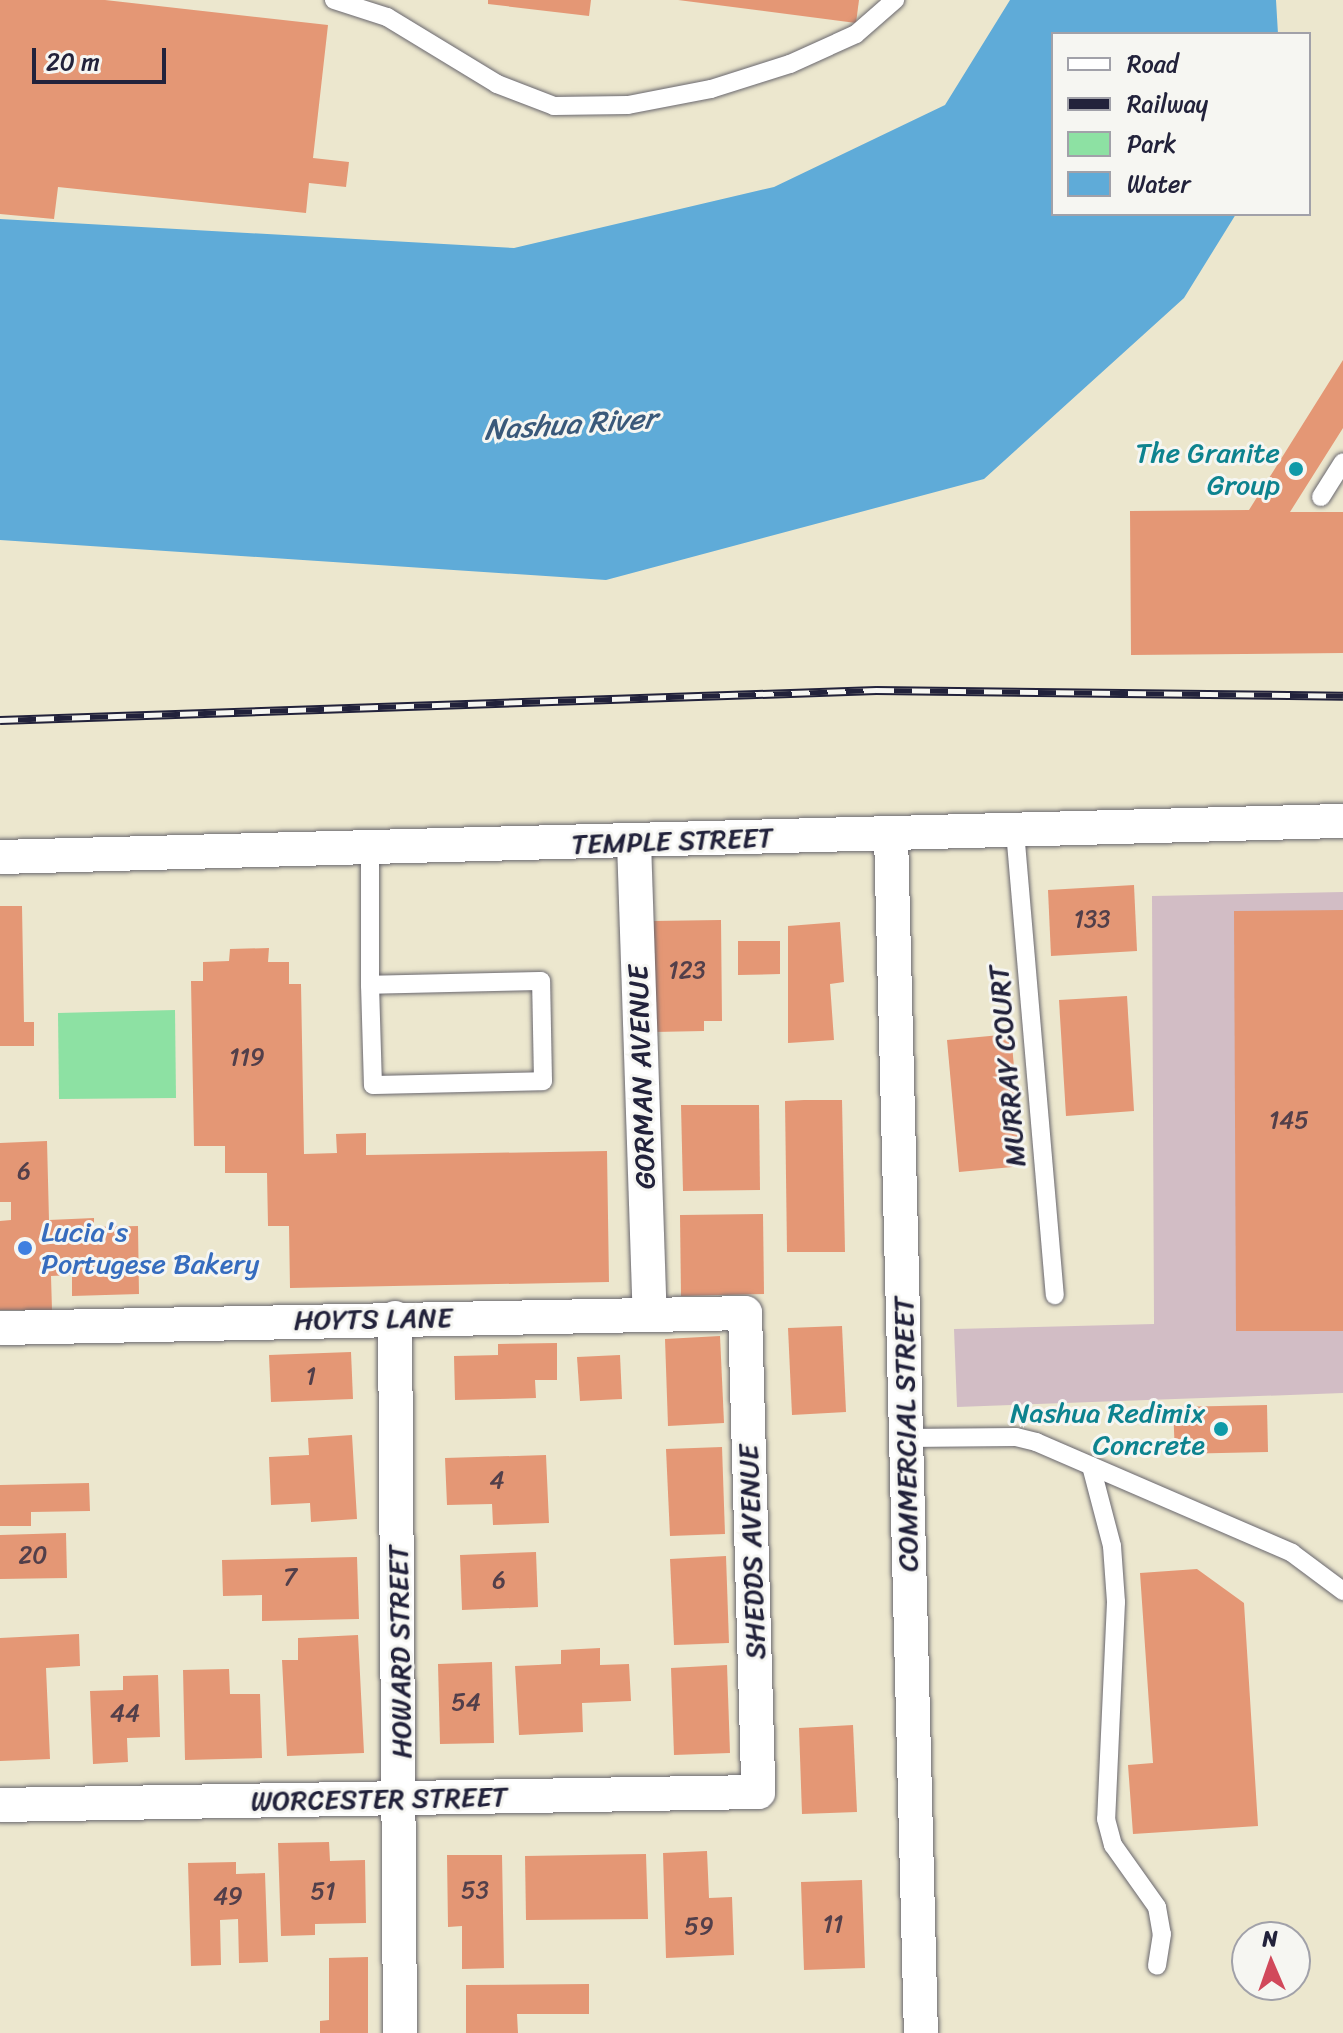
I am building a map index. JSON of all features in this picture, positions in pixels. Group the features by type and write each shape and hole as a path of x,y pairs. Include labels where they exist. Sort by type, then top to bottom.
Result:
{"street":[{"name":"TEMPLE STREET","path":"0,857 370,850 1343,821"},
{"name":"COMMERCIAL STREET","path":"891,835 921,2033"},
{"name":"GORMAN AVENUE","path":"634,842 650,1312"},
{"name":"HOYTS LANE","path":"0,1328 650,1312 745,1313"},
{"name":"SHEDDS AVENUE","path":"745,1313 758,1792"},
{"name":"HOWARD STREET","path":"395,1318 402,1798 400,2033"},
{"name":"WORCESTER STREET","path":"0,1805 758,1792"}],"lane":[{"path":"334,0 387,17 497,84 554,106 628,105 711,89 790,64 856,34 895,0"},
{"path":"1321,497 1343,462"},
{"name":"MURRAY COURT","path":"1015,831 1055,1295"},
{"path":"370,850 370,985 373,1085 543,1081 541,981 370,985"},
{"path":"906,1438 1016,1437 1292,1553 1343,1591"},
{"path":"1091,1466 1112,1546 1116,1602 1106,1819 1113,1845 1157,1907 1162,1934 1157,1966"}],"shaded area":[{"path":"1343,892 1343,1393 957,1407 954,1329 1154,1324 1152,896"}],"green space":[{"path":"175,1010 176,1098 59,1099 58,1013"}],"water":[{"name":"Nashua River","path":"1010,0 1276,0 1278,32 1051,32 1051,216 1235,216 1184,298 984,479 606,580 0,540 0,219 514,248 774,187 945,105"}],"building":[{"path":"0,0 105,0 328,25 313,158 349,162 346,187 309,183 306,213 58,187 54,219 0,214"},
{"path":"488,0 591,0 589,16 488,4"},
{"path":"678,0 859,0 856,23"},
{"name":"The Granite Group","path":"1343,360 1343,428 1290,512 1343,512 1343,653 1131,655 1130,511 1249,510"},
{"path":"1134,885 1137,951 1051,956 1048,890"},
{"path":"0,906 22,906 24,1022 34,1022 34,1046 0,1046"},
{"path":"1343,910 1343,1331 1236,1331 1234,911"},
{"path":"721,920 722,1021 704,1021 704,1031 654,1032 652,921"},
{"path":"840,922 844,982 830,984 834,1040 788,1043 788,926"},
{"path":"738,941 780,941 780,974 738,975"},
{"path":"269,948 268,962 289,962 289,984 301,984 304,1154 337,1153 336,1134 366,1133 366,1155 607,1151 609,1282 290,1288 289,1226 268,1226 267,1173 225,1173 225,1146 194,1146 191,981 203,981 203,962 229,961 230,949"},
{"path":"1127,996 1134,1111 1066,1116 1059,1000"},
{"path":"1011,1034 1023,1166 959,1172 947,1040"},
{"path":"842,1100 845,1252 787,1252 785,1101"},
{"path":"681,1105 759,1105 760,1190 683,1191"},
{"path":"47,1141 49,1220 94,1218 94,1227 138,1226 139,1294 72,1296 72,1275 51,1276 52,1310 0,1310 0,1221 11,1220 11,1202 0,1202 0,1143"},
{"path":"763,1214 764,1294 681,1296 680,1215"},
{"path":"842,1326 846,1412 792,1415 788,1328"},
{"path":"720,1336 724,1423 668,1426 665,1339"},
{"path":"557,1343 557,1380 535,1380 536,1398 455,1400 454,1356 498,1355 498,1344"},
{"path":"351,1352 353,1399 271,1402 269,1355"},
{"path":"620,1355 622,1399 580,1401 577,1357"},
{"name":"Nashua Redimix Concrete","path":"1267,1405 1268,1452 1175,1454 1173,1407"},
{"path":"352,1435 357,1519 311,1522 310,1503 271,1505 269,1457 309,1455 308,1438"},
{"path":"722,1447 725,1534 670,1536 666,1449"},
{"path":"546,1455 549,1523 493,1525 492,1504 447,1505 445,1458"},
{"path":"89,1483 90,1511 31,1512 31,1526 0,1526 0,1485"},
{"path":"66,1533 67,1578 0,1579 0,1535"},
{"path":"536,1552 538,1607 462,1610 460,1555"},
{"path":"726,1556 729,1643 674,1645 670,1559"},
{"path":"357,1557 359,1619 262,1621 262,1595 223,1596 222,1560"},
{"path":"1197,1569 1244,1603 1258,1826 1133,1834 1128,1765 1153,1763 1140,1573"},
{"path":"79,1634 80,1666 46,1668 50,1759 0,1761 0,1638"},
{"path":"358,1635 364,1753 287,1756 282,1660 298,1660 298,1638"},
{"path":"600,1648 600,1665 629,1664 631,1701 582,1703 583,1732 519,1735 515,1666 561,1664 561,1650"},
{"path":"492,1662 494,1743 440,1744 438,1664"},
{"path":"727,1665 730,1753 674,1755 671,1668"},
{"path":"229,1669 230,1694 260,1694 262,1758 185,1760 183,1670"},
{"path":"158,1675 160,1737 127,1738 128,1762 93,1764 90,1691 123,1690 123,1676"},
{"path":"853,1725 857,1812 802,1814 799,1728"},
{"path":"329,1842 330,1861 365,1860 366,1923 315,1924 315,1935 281,1936 278,1843"},
{"path":"707,1851 709,1898 732,1897 734,1955 666,1958 663,1853"},
{"path":"646,1854 648,1919 526,1920 525,1856"},
{"path":"447,1855 502,1855 504,1968 462,1969 462,1926 448,1927"},
{"path":"236,1862 236,1874 265,1873 268,1962 239,1963 238,1919 220,1920 221,1965 191,1966 188,1863"},
{"path":"862,1880 865,1968 804,1970 801,1882"},
{"path":"368,1957 368,2033 320,2033 320,2021 329,2020 329,1958"},
{"path":"589,1984 589,2014 517,2014 518,2033 466,2033 466,1985"}],"railway":[{"path":"0,720 876,690 1343,696"}],"place":[{"name":"The Granite Group","path":"1296,469"},
{"name":"Lucia's Portugese Bakery","path":"25,1248"},
{"name":"Nashua Redimix Concrete","path":"1221,1429"}]}
